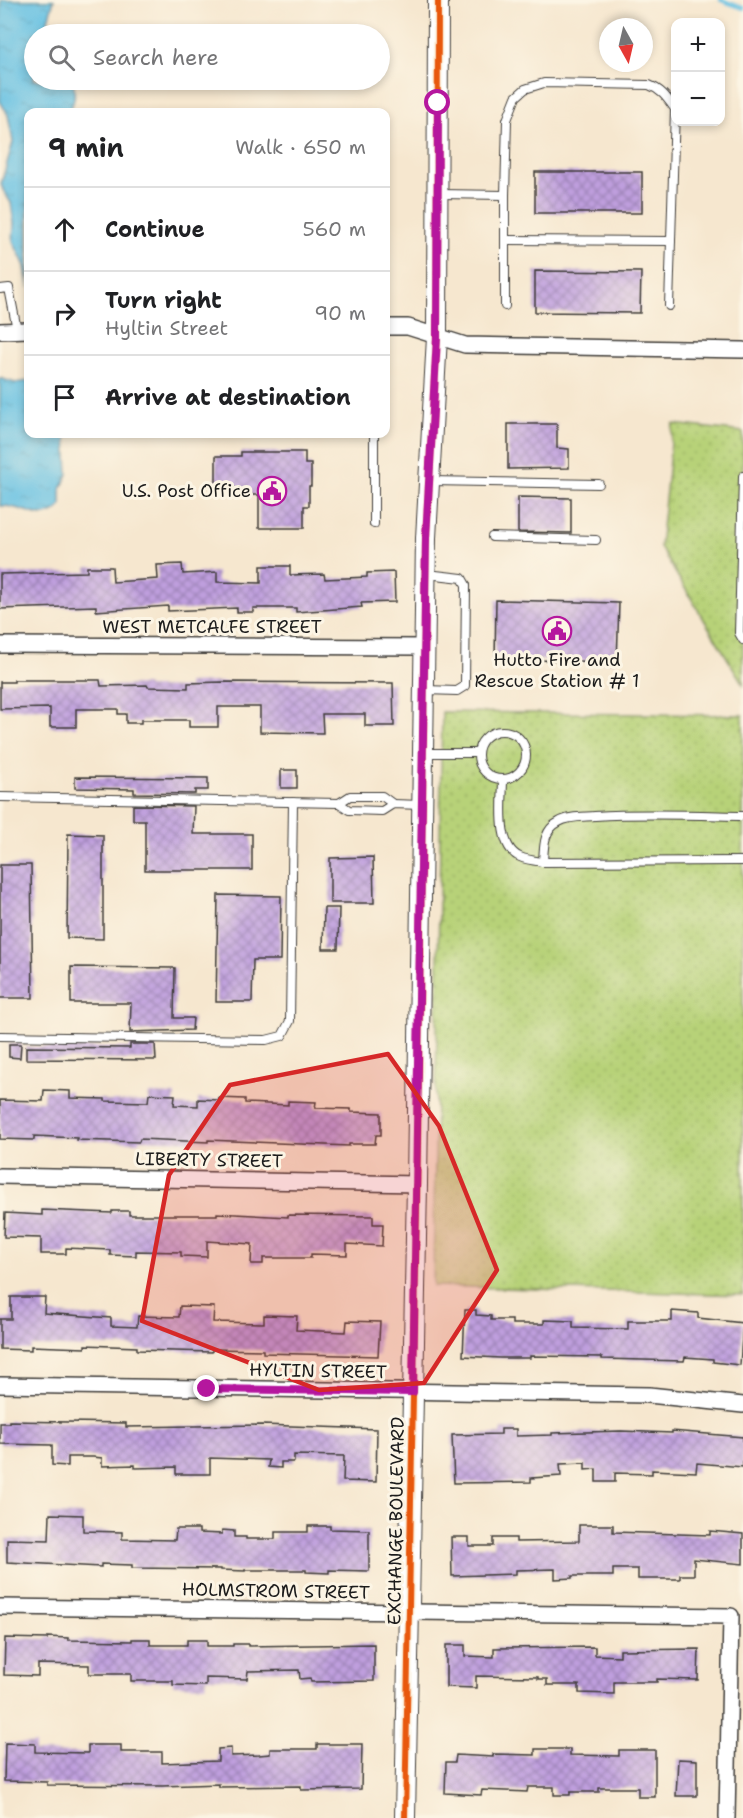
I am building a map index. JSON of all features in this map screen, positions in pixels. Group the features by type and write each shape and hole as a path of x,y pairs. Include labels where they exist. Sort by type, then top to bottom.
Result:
{"street":[{"name":"EXCHANGE BOULEVARD","path":"405,1818 417,1184 425,574 437,337 438,0"},
{"path":"390,327 408,327 465,345 743,350"},
{"path":"0,331 23,330"},
{"name":"WEST METCALFE STREET","path":"0,645 425,647"},
{"name":"LIBERTY STREET","path":"0,1176 417,1184"},
{"name":"HYLTIN STREET","path":"0,1385 649,1395 743,1405"},
{"name":"HOLMSTROM STREET","path":"0,1607 731,1617 727,1818"}],"lane":[{"path":"505,306 507,120 516,97 525,89 544,83 649,85 666,95 675,110 669,306"},
{"path":"437,194 505,195"},
{"path":"506,240 671,241"},
{"path":"0,289 9,288 23,330"},
{"path":"374,438 374,524"},
{"path":"743,476 739,633 743,640"},
{"path":"428,481 599,484"},
{"path":"492,537 597,540"},
{"path":"424,690 457,691 465,686 466,585 462,578 425,574"},
{"path":"506,730 520,738 527,752 523,767 518,773 503,779 495,778 482,769 478,753 484,738 506,730"},
{"path":"423,753 478,753"},
{"path":"503,779 503,835 507,848 519,857 543,862 743,861"},
{"path":"0,797 339,803 350,796 382,796 393,804 422,805"},
{"path":"0,1036 266,1040 282,1036 290,1021 293,802"},
{"path":"339,803 349,810 382,811 393,804"},
{"path":"543,862 544,840 548,830 559,821 617,815 743,816"}],"highlighted area":[{"path":"388,1054 439,1126 497,1270 424,1383 319,1390 142,1321 169,1175 230,1085"}],"green space":[{"path":"673,424 743,432 743,684 660,547"},
{"path":"442,712 743,715 743,1295 433,1286"}],"water":[{"path":"1,0 54,0 48,24 24,24 24,90 74,90 74,101 71,108 24,108 24,264 13,241 14,224 11,203 1,184 13,142 8,115 0,101"},
{"path":"0,378 15,383 24,382 24,438 66,438 68,474 61,489 61,506 54,512 40,515 9,506 0,506"}],"building":[{"path":"535,172 642,172 642,213 535,213"},
{"path":"535,271 641,272 640,313 535,312"},
{"path":"508,424 557,424 557,448 569,449 569,468 508,469"},
{"name":"U.S. Post Office","path":"241,452 305,452 305,464 311,464 311,486 309,486 309,506 304,506 304,528 259,528 259,495 240,495 240,488 216,487 216,456 241,456"},
{"path":"518,497 571,498 571,533 518,532"},
{"path":"182,564 183,574 217,572 217,582 261,583 261,566 290,566 290,575 324,574 325,579 367,577 367,573 394,572 395,602 361,603 362,607 296,612 296,608 253,608 253,612 237,612 237,608 168,611 168,606 96,611 96,606 0,609 0,574 87,572 87,567 112,567 113,582 158,579 157,565"},
{"name":"Hutto Fire and Rescue Station # 1","path":"496,600 619,603 617,662 495,659"},
{"path":"14,680 100,680 101,686 147,685 148,687 188,688 188,683 223,682 393,683 394,726 365,726 365,714 322,714 323,733 260,732 260,707 218,707 218,727 189,727 189,720 141,720 141,723 126,723 126,714 118,714 118,709 76,709 76,727 50,727 50,708 0,709 0,682 14,682"},
{"path":"281,770 297,770 297,788 281,788"},
{"path":"75,777 208,778 208,790 195,790 195,794 134,793 134,789 75,788"},
{"path":"133,805 194,806 193,834 252,834 252,870 145,870 145,820 133,820"},
{"path":"68,834 103,835 103,939 67,938"},
{"path":"373,857 374,903 330,903 330,858"},
{"path":"0,865 31,865 33,998 0,998"},
{"path":"218,895 281,896 280,960 253,960 252,1002 216,1002"},
{"path":"324,908 339,908 338,949 323,949"},
{"path":"71,967 175,968 174,1018 193,1018 192,1030 130,1032 131,1003 71,1003"},
{"path":"9,1044 21,1044 20,1058 9,1057"},
{"path":"130,1044 155,1044 156,1060 26,1059 26,1047 130,1048"},
{"path":"44,1090 70,1091 70,1098 105,1099 105,1101 148,1102 149,1094 175,1095 174,1105 198,1106 198,1099 219,1100 219,1098 245,1099 245,1103 288,1105 288,1101 316,1102 315,1108 381,1113 381,1135 376,1135 375,1144 349,1144 349,1146 208,1140 208,1142 140,1139 139,1142 34,1136 34,1140 0,1139 0,1100 43,1101"},
{"path":"42,1210 112,1213 112,1211 129,1211 129,1215 217,1215 217,1213 288,1217 288,1215 373,1216 373,1224 383,1224 382,1246 347,1244 347,1255 311,1254 311,1258 263,1258 263,1264 251,1264 252,1244 207,1241 207,1257 181,1256 181,1252 136,1251 136,1256 110,1255 110,1250 66,1248 66,1254 41,1254 41,1238 4,1237 5,1213 42,1215"},
{"path":"11,1297 45,1297 44,1313 111,1318 111,1326 137,1327 138,1316 179,1317 180,1306 214,1307 213,1322 264,1323 264,1315 297,1316 296,1330 346,1332 347,1321 380,1322 378,1356 263,1353 263,1350 212,1349 212,1352 137,1350 137,1347 85,1345 85,1348 31,1346 31,1350 0,1349 0,1319 11,1319"},
{"path":"465,1310 476,1310 476,1315 491,1316 491,1320 512,1320 512,1324 544,1324 544,1320 573,1321 573,1328 628,1329 628,1321 672,1321 672,1311 698,1313 698,1318 743,1323 740,1365 713,1362 713,1359 685,1357 684,1361 602,1359 602,1357 463,1356"},
{"path":"9,1421 126,1423 126,1427 262,1425 377,1429 376,1482 343,1481 344,1456 294,1455 294,1462 281,1462 281,1468 268,1467 269,1460 210,1458 210,1474 176,1474 176,1467 102,1466 102,1458 93,1457 68,1457 68,1466 52,1465 52,1445 0,1444 0,1423 9,1423"},
{"path":"501,1429 516,1429 516,1436 621,1431 672,1433 672,1431 743,1437 743,1467 697,1463 696,1472 652,1470 652,1474 615,1473 615,1482 596,1482 596,1469 585,1470 585,1463 560,1464 561,1476 531,1478 531,1482 454,1483 452,1435 501,1434"},
{"path":"50,1514 83,1515 83,1531 122,1532 122,1539 175,1540 176,1529 199,1529 199,1533 222,1534 222,1530 234,1531 234,1537 246,1537 246,1539 275,1539 275,1532 308,1532 308,1526 369,1530 369,1571 329,1570 329,1573 306,1572 306,1570 245,1571 7,1562 7,1539 49,1540"},
{"path":"579,1525 613,1525 613,1532 710,1535 710,1531 743,1534 743,1564 694,1559 694,1575 680,1575 680,1579 638,1579 638,1569 613,1569 613,1576 572,1576 572,1578 555,1579 555,1569 516,1570 516,1574 452,1576 451,1537 469,1537 469,1546 493,1546 493,1538 516,1538 516,1542 579,1541"},
{"path":"47,1637 68,1638 68,1640 150,1639 150,1645 187,1645 187,1640 207,1640 207,1646 374,1644 374,1681 311,1682 310,1678 300,1679 299,1670 248,1671 247,1679 206,1678 206,1686 173,1685 173,1681 131,1681 131,1674 89,1674 89,1665 38,1664 38,1676 4,1675 5,1638 47,1639"},
{"path":"446,1645 465,1645 465,1656 494,1657 494,1648 595,1647 595,1655 620,1656 620,1650 699,1649 698,1680 657,1679 657,1682 614,1682 614,1694 579,1693 579,1685 547,1685 547,1679 538,1679 538,1677 476,1676 476,1688 446,1687"},
{"path":"5,1743 35,1744 35,1752 88,1753 88,1745 121,1745 121,1752 162,1752 162,1763 218,1761 218,1749 231,1748 231,1756 270,1754 270,1749 317,1749 317,1744 362,1744 361,1789 301,1790 301,1786 219,1787 219,1784 47,1785 47,1782 4,1781"},
{"path":"535,1749 570,1749 570,1755 619,1756 619,1750 655,1750 655,1797 638,1797 638,1788 599,1788 599,1792 570,1792 570,1795 554,1795 554,1787 528,1787 527,1792 482,1790 481,1795 445,1793 446,1762 455,1762 456,1755 493,1757 493,1754 535,1755"},
{"path":"678,1759 697,1760 697,1796 676,1796"}],"waterway":[{"path":"721,0 743,8"}],"cycle path":[{"path":"405,1818 426,538 437,337 438,0"}],"place":[{"name":"U.S. Post Office","path":"272,491"},
{"name":"Hutto Fire and Rescue Station # 1","path":"557,631"}],"route":[{"path":"207,1389 413,1392 426,538 437,337 438,103"}]}
